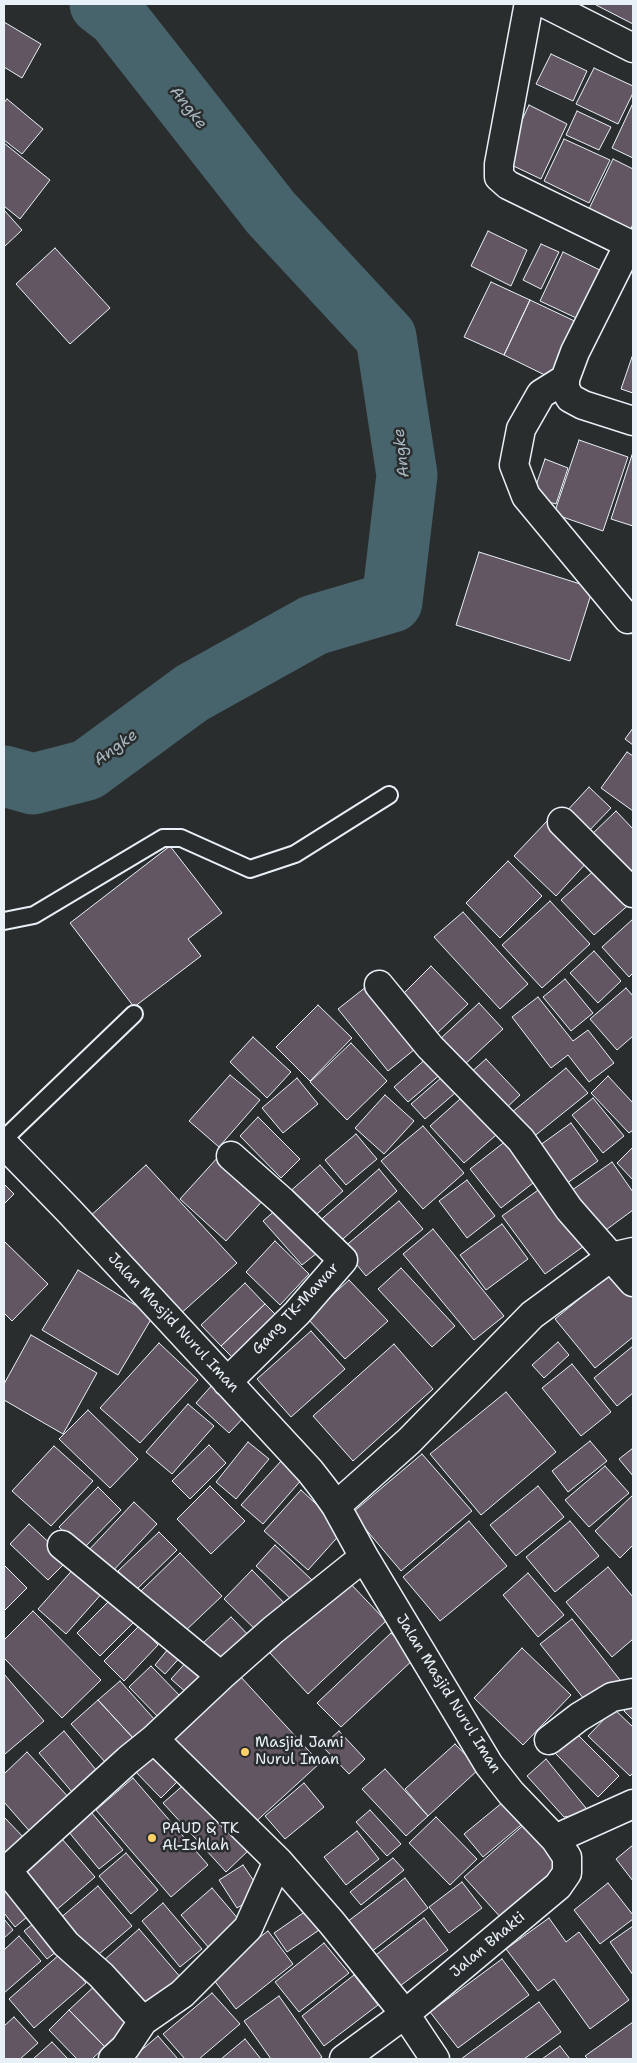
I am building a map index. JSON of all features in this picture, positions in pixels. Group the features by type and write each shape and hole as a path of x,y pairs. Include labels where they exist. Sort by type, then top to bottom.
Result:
{"street":[{"path":"532,4 528,8 499,164 499,176 508,185 631,245 575,352 564,379 565,388 570,398 583,405 633,422"},
{"path":"546,4 633,48"},
{"path":"564,379 541,394 521,429 514,465 526,496 628,619"},
{"path":"562,822 633,893"},
{"path":"379,985 430,1047 520,1140 570,1209 622,1254 633,1282"},
{"name":"Jalan Masjid Nurul Iman","path":"4,1144 70,1212 310,1471 336,1506 364,1557 489,1765 511,1793 555,1840 567,1857 567,1873"},
{"name":"Gang TK-Mawar","path":"227,1382 297,1313 343,1260 282,1201 231,1156"},
{"path":"336,1506 409,1441 532,1316 622,1254"},
{"path":"62,1545 222,1676"},
{"path":"143,2021 101,1975 66,1944 5,1871 273,1630 364,1557"},
{"path":"550,1740 579,1717 612,1697 633,1693"},
{"path":"154,1739 278,1861 332,1923 405,2014 435,2059"},
{"path":"555,1840 633,1804"},
{"path":"113,2059 125,2048 143,2021 182,1994 248,1928 278,1861"},
{"name":"Jalan Bhakti","path":"344,2059 405,2014 558,1886 567,1873"}],"lane":[{"path":"4,921 34,915 163,838 181,838 250,868 295,854 389,795"},
{"path":"4,1139 134,1014"}],"building":[{"path":"633,4 633,24 596,5"},
{"path":"4,22 41,44 22,78 4,67"},
{"path":"551,54 587,71 573,101 536,84"},
{"path":"594,68 633,86 633,93 618,124 576,104"},
{"path":"7,99 43,129 22,154 4,140 4,103"},
{"path":"633,103 633,158 612,148"},
{"path":"529,105 567,124 541,179 503,161"},
{"path":"577,111 611,127 599,150 566,135"},
{"path":"564,139 610,160 589,203 544,181"},
{"path":"4,143 50,180 20,219 4,206"},
{"path":"613,159 633,169 633,224 630,231 588,211"},
{"path":"4,210 22,230 4,247"},
{"path":"488,231 527,250 511,286 471,266"},
{"path":"541,244 559,252 541,289 523,280"},
{"path":"55,248 110,308 70,344 16,284"},
{"path":"563,252 610,275 587,323 540,301"},
{"path":"491,282 530,300 504,355 464,337"},
{"path":"530,300 583,325 557,381 504,355"},
{"path":"633,354 633,393 621,389"},
{"path":"579,440 628,457 603,531 554,514"},
{"path":"633,456 633,526 611,519"},
{"path":"545,459 568,468 556,504 532,497"},
{"path":"479,552 593,588 570,661 456,625"},
{"path":"633,728 633,745 625,739"},
{"path":"627,752 633,756 633,811 601,788"},
{"path":"589,787 611,808 586,834 565,813"},
{"path":"616,811 633,829 633,886 588,838"},
{"path":"548,820 589,860 556,896 514,856"},
{"path":"170,846 222,913 188,939 201,956 134,1007 70,923"},
{"path":"508,861 542,896 500,938 466,903"},
{"path":"599,866 632,902 594,935 561,900"},
{"path":"550,901 590,944 542,988 502,945"},
{"path":"463,912 528,984 500,1009 434,937"},
{"path":"633,919 633,973 629,977 602,947"},
{"path":"594,951 621,981 598,1003 570,973"},
{"path":"431,966 468,1004 434,1036 398,999"},
{"path":"565,979 593,1013 571,1031 543,997"},
{"path":"371,983 420,1045 388,1071 338,1009"},
{"path":"626,988 633,996 633,1036 617,1050 590,1019"},
{"path":"538,997 573,1041 588,1030 614,1063 589,1082 568,1055 551,1068 512,1017"},
{"path":"479,1003 503,1029 463,1066 440,1039"},
{"path":"318,1005 352,1038 310,1081 276,1047"},
{"path":"253,1037 291,1072 267,1098 230,1062"},
{"path":"351,1043 387,1081 347,1120 310,1082"},
{"path":"428,1057 442,1073 408,1102 394,1087"},
{"path":"486,1059 520,1095 503,1111 469,1074"},
{"path":"566,1068 588,1093 532,1138 511,1113"},
{"path":"449,1071 462,1087 425,1119 411,1104"},
{"path":"230,1075 260,1100 219,1147 189,1121"},
{"path":"608,1076 633,1103 633,1130 629,1133 591,1093"},
{"path":"297,1078 318,1104 283,1133 262,1108"},
{"path":"469,1091 503,1129 464,1163 430,1126"},
{"path":"385,1095 414,1121 384,1154 355,1128"},
{"path":"593,1098 624,1136 603,1153 572,1115"},
{"path":"258,1117 300,1159 281,1178 240,1136"},
{"path":"571,1123 598,1161 563,1186 536,1148"},
{"path":"423,1126 464,1173 423,1209 381,1161"},
{"path":"356,1134 377,1159 346,1185 325,1160"},
{"path":"511,1137 542,1176 501,1208 470,1169"},
{"path":"633,1147 633,1180 617,1163"},
{"path":"219,1156 265,1198 226,1241 180,1199"},
{"path":"612,1162 633,1192 633,1210 599,1235 568,1193"},
{"path":"146,1165 237,1263 178,1316 87,1219"},
{"path":"320,1165 343,1191 310,1220 287,1194"},
{"path":"379,1169 397,1191 335,1246 316,1224"},
{"path":"467,1180 495,1216 467,1238 439,1201"},
{"path":"4,1184 14,1194 4,1204"},
{"path":"541,1188 584,1246 545,1274 502,1216"},
{"path":"399,1201 423,1229 366,1276 343,1248"},
{"path":"278,1208 317,1253 302,1265 263,1221"},
{"path":"502,1224 528,1259 486,1290 460,1255"},
{"path":"433,1229 504,1316 474,1340 403,1254"},
{"path":"4,1241 48,1284 12,1321 4,1313"},
{"path":"275,1241 309,1274 280,1305 246,1272"},
{"path":"401,1268 455,1326 432,1347 378,1289"},
{"path":"78,1270 153,1316 118,1375 42,1330"},
{"path":"612,1272 633,1298 633,1337 595,1368 555,1319"},
{"path":"349,1280 388,1321 345,1359 307,1318"},
{"path":"245,1283 265,1304 221,1346 201,1325"},
{"path":"265,1304 280,1319 236,1361 221,1346"},
{"path":"311,1331 345,1369 291,1417 257,1379"},
{"path":"31,1335 97,1373 63,1434 4,1400 4,1384"},
{"path":"558,1342 569,1355 544,1378 532,1365"},
{"path":"159,1343 198,1380 140,1443 100,1408"},
{"path":"394,1344 433,1389 353,1461 313,1416"},
{"path":"633,1346 633,1393 617,1406 594,1378"},
{"path":"572,1364 611,1412 581,1436 542,1388"},
{"path":"214,1383 247,1414 229,1433 196,1403"},
{"path":"506,1392 556,1452 481,1515 430,1454"},
{"path":"188,1404 214,1426 172,1474 146,1452"},
{"path":"88,1410 138,1459 110,1488 59,1439"},
{"path":"590,1441 607,1461 568,1492 552,1471"},
{"path":"248,1442 269,1459 236,1499 216,1482"},
{"path":"209,1445 226,1463 190,1499 172,1481"},
{"path":"54,1446 93,1481 51,1526 12,1491"},
{"path":"633,1448 633,1476 619,1459"},
{"path":"422,1454 472,1511 401,1571 352,1513"},
{"path":"282,1460 303,1478 263,1524 241,1505"},
{"path":"605,1466 629,1493 589,1527 565,1500"},
{"path":"210,1486 245,1521 211,1554 177,1519"},
{"path":"538,1486 564,1517 516,1556 490,1525"},
{"path":"98,1487 121,1510 82,1550 59,1527"},
{"path":"301,1490 344,1530 308,1570 264,1531"},
{"path":"633,1495 633,1545 620,1558 595,1531"},
{"path":"134,1502 157,1524 110,1574 87,1552"},
{"path":"469,1521 507,1566 440,1621 403,1577"},
{"path":"570,1521 599,1556 555,1592 526,1557"},
{"path":"29,1524 68,1560 48,1580 10,1544"},
{"path":"159,1532 177,1550 137,1589 118,1571"},
{"path":"275,1545 312,1580 292,1600 256,1566"},
{"path":"180,1553 222,1596 182,1634 141,1591"},
{"path":"4,1565 27,1588 4,1611"},
{"path":"76,1566 104,1591 66,1634 38,1609"},
{"path":"608,1567 633,1597 633,1639 612,1657 566,1602"},
{"path":"252,1570 289,1608 262,1636 224,1599"},
{"path":"528,1573 564,1615 538,1637 503,1595"},
{"path":"347,1580 386,1621 308,1694 270,1653"},
{"path":"112,1598 135,1621 100,1656 77,1633"},
{"path":"33,1611 101,1680 62,1718 4,1658 4,1640"},
{"path":"231,1617 253,1640 223,1667 202,1644"},
{"path":"572,1619 620,1680 588,1704 540,1644"},
{"path":"139,1626 158,1645 124,1681 104,1661"},
{"path":"391,1633 415,1658 341,1727 317,1703"},
{"path":"173,1643 184,1653 165,1674 155,1665"},
{"path":"522,1648 571,1695 523,1745 474,1698"},
{"path":"190,1658 207,1673 188,1694 171,1679"},
{"path":"151,1666 185,1701 163,1722 129,1687"},
{"path":"4,1674 44,1721 5,1754 4,1752"},
{"name":"Masjid Jami Nurul Iman","path":"240,1676 320,1763 250,1827 170,1740"},
{"path":"120,1681 155,1720 134,1739 98,1700"},
{"path":"98,1700 134,1739 106,1763 71,1724"},
{"path":"633,1700 633,1720 624,1711"},
{"path":"614,1709 633,1727 633,1773 630,1776 588,1736"},
{"path":"64,1731 97,1771 72,1792 39,1753"},
{"path":"339,1731 365,1759 349,1774 322,1746"},
{"path":"576,1733 619,1776 598,1797 555,1753"},
{"path":"455,1744 479,1769 428,1816 405,1789"},
{"path":"154,1747 182,1777 161,1798 132,1768"},
{"path":"27,1752 71,1800 32,1834 4,1802 4,1774"},
{"path":"546,1759 590,1813 564,1817 527,1776"},
{"path":"385,1769 428,1816 406,1836 362,1789"},
{"name":"PAUD & TK Al-Ishlah","path":"133,1778 208,1865 171,1897 96,1810"},
{"path":"187,1782 250,1849 226,1872 163,1803"},
{"path":"304,1783 324,1807 285,1839 265,1816"},
{"path":"508,1798 527,1820 483,1857 464,1834"},
{"path":"370,1810 401,1844 387,1856 356,1822"},
{"path":"91,1812 123,1850 99,1869 68,1831"},
{"path":"4,1817 26,1840 4,1861"},
{"path":"436,1817 477,1859 450,1885 409,1843"},
{"path":"527,1822 565,1865 503,1920 464,1877"},
{"path":"357,1831 379,1859 346,1885 324,1857"},
{"path":"62,1839 95,1877 54,1912 21,1873"},
{"path":"633,1845 633,1881 616,1859"},
{"path":"126,1853 158,1890 131,1914 99,1876"},
{"path":"393,1858 404,1870 361,1905 350,1892"},
{"path":"243,1865 262,1893 237,1908 219,1880"},
{"path":"405,1878 428,1908 371,1952 347,1922"},
{"path":"462,1882 482,1908 449,1933 429,1907"},
{"path":"608,1883 633,1915 633,1919 600,1944 574,1910"},
{"path":"98,1886 132,1926 92,1960 58,1920"},
{"path":"4,1887 33,1912 15,1927 4,1913"},
{"path":"212,1888 240,1921 209,1948 181,1915"},
{"path":"163,1903 202,1949 180,1967 142,1921"},
{"path":"309,1909 322,1928 287,1952 274,1933"},
{"path":"424,1918 448,1950 392,1992 368,1961"},
{"path":"549,1918 566,1942 579,1932 629,2000 590,2029 554,1979 538,1991 506,1949"},
{"path":"4,1919 13,1930 4,1938"},
{"path":"38,1920 61,1948 47,1959 24,1931"},
{"path":"633,1926 633,1975 610,1942"},
{"path":"139,1929 182,1979 144,2011 102,1962"},
{"path":"268,1931 293,1964 236,2009 210,1975"},
{"path":"19,1936 41,1961 4,1993 4,1950"},
{"path":"324,1943 349,1973 299,2012 275,1982"},
{"path":"60,1954 86,1983 34,2028 9,1999"},
{"path":"502,1959 529,1995 458,2048 430,2012"},
{"path":"354,1975 378,2005 324,2046 302,2016"},
{"path":"100,1981 136,2017 105,2047 69,2010"},
{"path":"212,1993 240,2024 199,2059 185,2059 163,2034"},
{"path":"279,1996 322,2057 319,2059 271,2059 244,2021"},
{"path":"539,2002 561,2032 524,2059 461,2059"},
{"path":"69,2010 105,2047 92,2059 77,2059 49,2030"},
{"path":"14,2017 38,2043 20,2059 4,2059 4,2026"},
{"path":"633,2022 633,2059 588,2059 585,2056"},
{"path":"158,2036 178,2059 131,2059"},
{"path":"245,2039 261,2059 221,2059"},
{"path":"52,2042 68,2059 33,2059"},
{"path":"560,2046 570,2059 542,2059"}],"waterway":[{"name":"Angke","path":"4,776 33,784 87,770 192,693 314,625 392,602 407,475 386,337 271,213 117,17 100,4"}],"place":[{"name":"Masjid Jami Nurul Iman","path":"245,1752"},
{"name":"PAUD & TK Al-Ishlah","path":"152,1838"}]}
